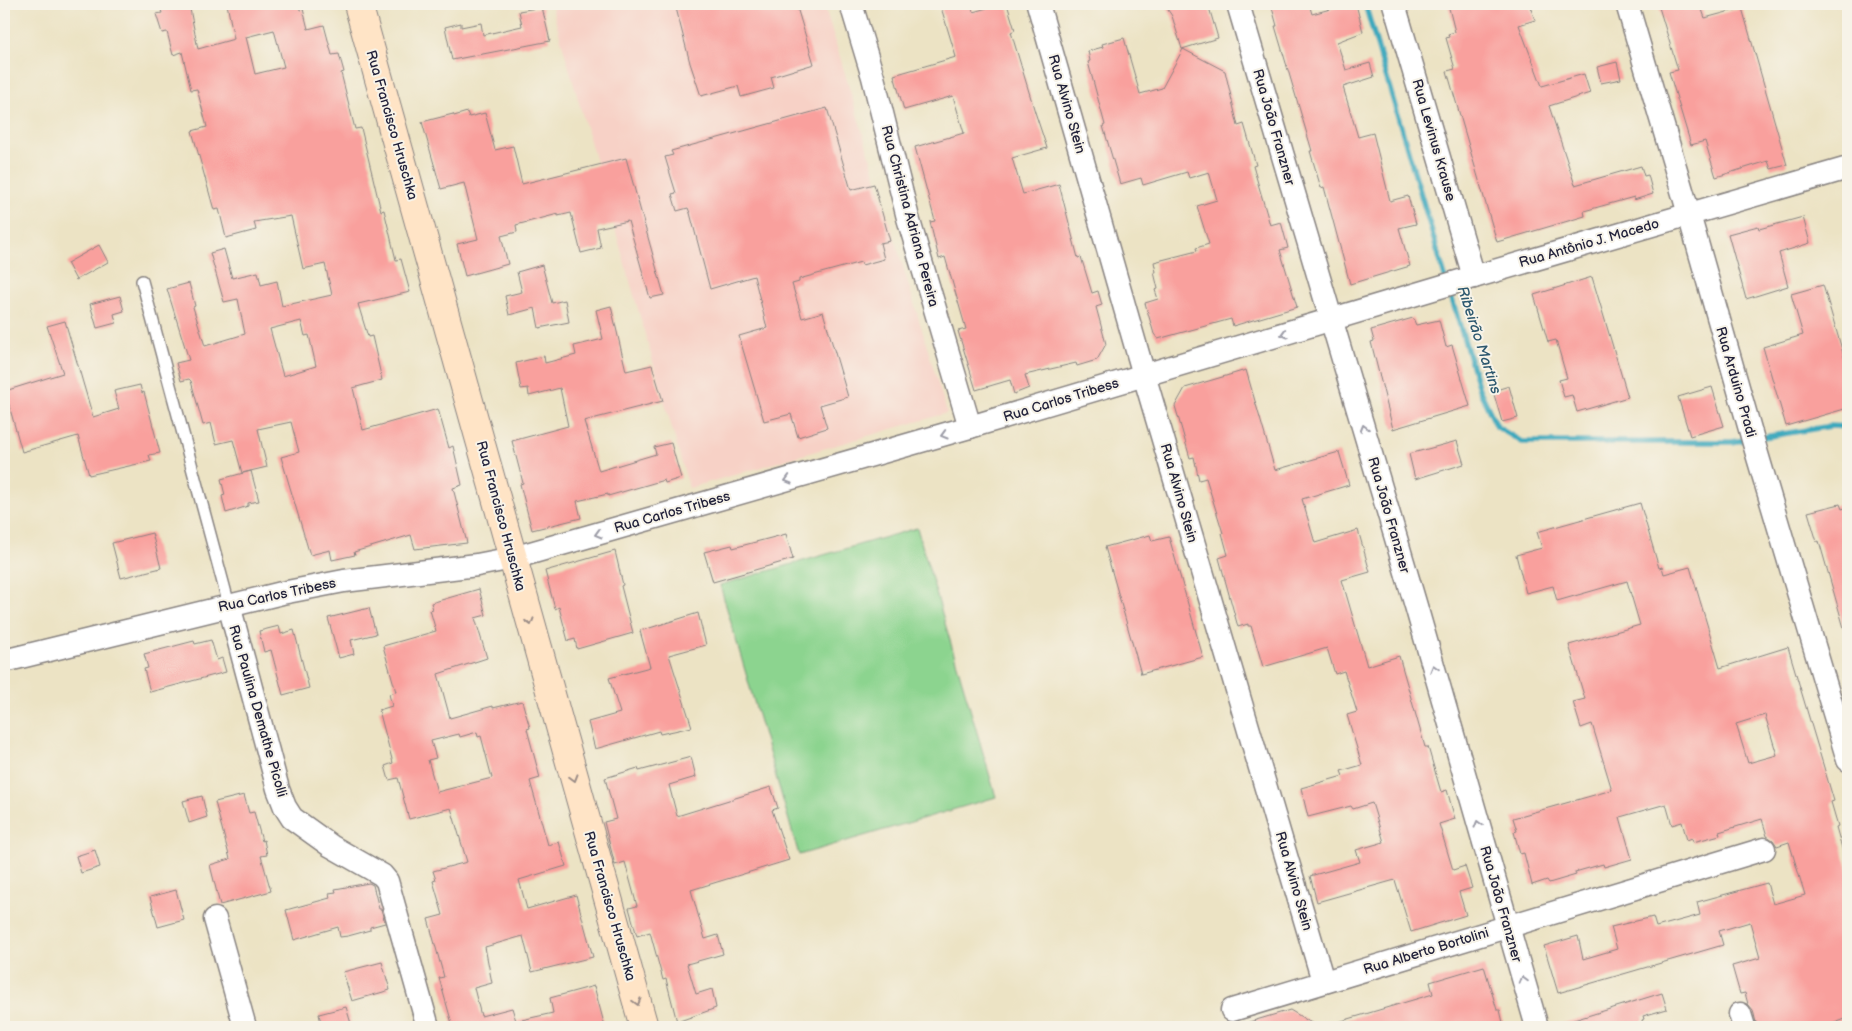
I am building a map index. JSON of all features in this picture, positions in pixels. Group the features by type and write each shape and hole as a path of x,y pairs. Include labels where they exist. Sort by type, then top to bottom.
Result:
{"main road":[{"name":"Rua Francisco Hruschka","path":"358,4 644,1027"}],"street":[{"name":"Rua Christina Adriana Pereira","path":"851,4 873,77 908,218 970,427"},
{"name":"Rua Alvino Stein","path":"1038,4 1144,375 1323,981"},
{"name":"Rua João Franzner","path":"1238,4 1419,616 1537,1027"},
{"name":"Rua Levinus Krause","path":"1394,4 1467,279"},
{"name":"Rua Arduino Pradi","path":"1627,4 1746,417 1848,760"},
{"name":"Rua Antônio J. Macedo","path":"1331,319 1848,168"},
{"name":"Rua Carlos Tribess","path":"4,661 228,605 344,581 477,565 513,558 970,427 1331,319"},
{"name":"Rua Paulina Demathe Picolli","path":"228,605 278,789 285,808 292,818 331,846 382,874 387,881 428,1027"},
{"name":"Rua Alberto Bortolini","path":"1232,1010 1764,849"},
{"path":"215,919 245,1027"}],"lane":[{"path":"142,281 228,605"}],"shaded area":[{"path":"567,4 824,4 947,413 689,488 552,8"}],"green space":[{"path":"917,528 996,797 799,855 720,585"}],"building":[{"path":"159,4 189,4 198,49 234,39 227,4 299,4 300,10 303,9 308,29 324,25 332,55 339,54 344,72 341,73 355,129 361,128 381,211 384,210 396,260 401,259 410,292 358,304 368,337 372,336 382,380 353,388 363,430 438,409 449,448 453,446 462,485 453,488 467,543 415,549 411,535 354,552 355,555 332,560 330,550 310,555 281,457 299,452 291,422 258,429 267,467 242,473 233,440 216,444 211,423 203,425 191,381 189,379 181,381 176,363 189,360 167,289 189,283 195,306 193,307 205,346 245,334 238,299 224,302 210,253 224,249 232,278 258,272 261,285 277,281 282,306 332,295 325,264 303,269 291,216 254,222 256,230 226,238 219,209 214,210 192,131 207,127 197,89 191,90 182,52 173,55 167,32 162,33 156,14 162,13","holes":["274,30 284,67 255,74 246,37","301,321 305,336 309,335 316,366 283,376 270,329"]},
{"path":"675,4 796,4 814,64 771,77 774,88 741,97 738,86 701,96 690,63"},
{"path":"940,4 971,4 973,12 1007,4 1015,30 1011,32 1047,148 1012,158 1023,194 1059,184 1078,258 1081,257 1092,293 1098,291 1102,305 1096,307 1106,344 1097,360 1077,366 1076,363 1025,375 1029,388 1014,394 1010,380 976,390 958,331 966,329 945,257 939,259 930,222 935,221 915,147 964,133 953,96 904,110 894,75 956,57"},
{"path":"1164,4 1208,4 1218,38 1182,49 1172,16"},
{"path":"1271,4 1309,4 1312,14 1349,4 1356,4 1363,32 1337,42 1346,70 1370,63 1374,77 1343,87 1358,137 1373,133 1390,201 1408,196 1416,224 1399,228 1410,266 1350,284 1324,187 1321,188 1310,151 1312,151 1275,26 1277,26"},
{"path":"1448,4 1529,4 1535,20 1519,25 1542,86 1584,74 1590,93 1549,106 1575,185 1641,166 1644,176 1648,175 1653,194 1634,200 1634,197 1584,211 1585,216 1497,242 1447,71 1455,69 1446,38 1449,37 1448,34 1455,32"},
{"path":"1658,4 1700,4 1705,18 1742,8 1787,165 1771,169 1768,161 1716,177 1705,141 1691,145 1669,72 1678,70"},
{"path":"542,7 550,41 452,60 445,27 461,23 461,27 481,23 483,35 522,26 519,11"},
{"path":"1124,38 1140,94 1162,88 1183,49 1225,71 1238,126 1244,124 1256,165 1253,166 1270,225 1281,222 1288,248 1280,250 1297,307 1233,326 1231,319 1158,339 1154,334 1145,303 1158,299 1155,290 1158,289 1154,262 1197,251 1196,248 1209,244 1197,206 1217,200 1209,172 1189,178 1187,172 1143,185 1141,178 1120,184 1103,126 1105,125 1088,62 1090,61 1088,51 1103,47 1102,44"},
{"path":"1617,62 1621,79 1601,83 1597,67"},
{"path":"827,108 851,190 874,184 890,241 880,243 884,259 862,265 861,262 799,279 799,282 792,284 802,318 823,312 848,397 820,405 827,428 798,437 791,414 764,421 739,336 767,328 754,276 710,289 688,208 677,211 672,194 676,193 665,157 673,155 671,151"},
{"path":"467,112 469,117 485,113 495,150 513,146 522,184 626,158 664,295 650,298 628,221 597,228 601,248 581,253 571,213 558,216 558,214 516,225 517,232 501,236 508,264 465,276 457,244 478,239 464,183 441,189 422,122"},
{"path":"1803,217 1810,243 1779,253 1788,286 1746,299 1728,234 1758,226 1759,229"},
{"path":"99,245 108,262 76,280 67,263"},
{"path":"542,265 552,303 565,300 569,322 539,328 535,308 509,315 505,296 522,292 517,272"},
{"path":"1592,277 1628,397 1577,412 1572,395 1564,397 1559,380 1567,378 1556,340 1548,342 1534,295"},
{"path":"1823,285 1848,370 1848,408 1786,426 1763,347 1803,335 1791,294"},
{"path":"120,296 124,311 114,314 116,323 97,328 90,304"},
{"path":"611,306 626,371 652,365 663,401 584,421 599,471 656,454 654,447 671,443 681,478 665,483 664,480 608,496 608,494 577,501 581,518 532,530 520,484 523,483 512,441 568,426 560,388 529,396 528,388 521,389 516,363 544,356 545,363 576,355 574,346 603,339 596,310"},
{"path":"1413,318 1416,325 1439,320 1446,347 1452,345 1470,406 1393,429 1371,342 1374,341 1371,330"},
{"path":"65,321 93,417 119,409 114,391 140,385 142,393 144,392 160,453 149,455 151,461 89,475 78,436 22,452 5,391 63,373 47,326"},
{"path":"1246,370 1275,470 1339,452 1349,485 1302,499 1315,543 1358,530 1370,572 1342,580 1367,666 1399,656 1425,747 1428,747 1441,792 1447,790 1455,819 1439,824 1453,870 1465,866 1472,888 1459,892 1466,915 1411,932 1395,880 1317,902 1310,876 1360,862 1356,850 1384,842 1372,803 1353,809 1351,806 1308,817 1301,788 1343,776 1341,771 1362,765 1347,715 1357,712 1344,671 1335,674 1327,648 1263,667 1251,626 1248,626 1248,624 1238,627 1219,558 1228,555 1223,533 1206,478 1199,480 1194,457 1190,458 1175,406 1185,388"},
{"path":"1509,386 1518,418 1502,422 1493,391"},
{"path":"1712,387 1724,426 1690,436 1678,397"},
{"path":"1457,441 1464,464 1415,479 1409,454"},
{"path":"251,471 259,501 248,503 248,506 226,513 222,496 225,495 221,479"},
{"path":"1640,503 1659,568 1662,567 1664,574 1690,567 1720,668 1788,647 1834,801 1831,802 1838,826 1836,827 1848,869 1848,1018 1824,1027 1757,1027 1753,1010 1748,1004 1745,993 1740,994 1732,966 1760,958 1750,922 1719,931 1723,945 1558,993 1544,946 1578,936 1583,959 1617,949 1611,927 1653,917 1656,927 1700,915 1697,902 1767,883 1773,904 1805,895 1789,842 1777,846 1767,836 1762,819 1719,832 1720,835 1693,842 1692,838 1687,840 1682,822 1672,825 1666,804 1620,817 1632,859 1604,867 1603,864 1575,872 1576,875 1549,883 1547,880 1532,885 1524,853 1520,854 1514,832 1517,831 1513,818 1612,790 1592,724 1581,728 1573,702 1585,699 1569,645 1640,625 1627,581 1557,601 1553,586 1526,593 1516,555 1542,548 1537,532","holes":["1765,715 1777,755 1748,763 1736,724"]},
{"path":"1840,504 1842,509 1848,507 1848,628 1844,628 1819,541 1817,542 1808,512"},
{"path":"152,533 161,568 121,578 112,543"},
{"path":"786,534 793,559 713,582 704,552 732,545 733,548"},
{"path":"1150,535 1152,541 1169,537 1203,657 1141,674 1105,547"},
{"path":"615,551 623,585 621,586 633,633 577,649 575,639 568,641 559,607 555,609 545,571"},
{"path":"479,589 486,615 475,618 487,658 438,674 450,718 493,706 493,708 522,701 530,728 527,729 540,778 530,781 548,845 559,842 566,866 519,880 527,909 576,895 593,957 532,972 523,936 485,947 492,983 474,988 481,1016 512,1008 517,1024 517,1021 553,1013 550,998 594,986 605,1027 453,1027 439,978 444,977 428,919 443,915 433,881 436,880 433,871 467,862 451,808 409,819 398,778 389,780 385,766 393,763 379,710 392,706 389,694 396,692 383,646 436,631 430,610 433,609 431,603","holes":["477,732 478,737 481,736 492,778 437,792 428,760 436,758 431,741 459,734 460,737"]},
{"path":"369,608 376,634 351,640 354,654 339,658 328,618"},
{"path":"698,613 706,645 669,655 692,727 660,734 659,731 595,749 588,722 620,713 609,678 650,667 640,631"},
{"path":"279,626 281,634 294,630 309,688 283,695 271,650 264,652 259,631"},
{"path":"211,640 217,660 222,658 226,672 150,692 144,669 148,668 144,654 194,641 195,644"},
{"path":"691,757 696,777 669,785 677,816 771,787 778,808 772,810 789,860 691,890 705,939 718,935 723,954 687,964 696,994 712,989 716,1008 677,1022 666,979 663,980 650,932 637,936 629,908 637,906 625,862 615,865 604,822 616,819 605,778 638,768 639,771"},
{"path":"244,795 249,813 254,812 262,841 264,840 267,855 261,856 271,891 220,905 210,865 230,859 215,802"},
{"path":"202,796 207,817 189,823 183,801"},
{"path":"95,850 100,867 81,873 76,856"},
{"path":"369,883 373,885 379,909 381,909 385,923 370,927 370,930 348,936 340,937 338,927 294,940 286,910 330,898 329,893 336,892 335,889"},
{"path":"176,890 184,920 158,927 150,897"},
{"path":"382,962 390,990 352,1001 343,972"},
{"path":"1484,966 1504,1027 1335,1027 1335,1023 1433,994 1430,982"},
{"path":"1662,993 1667,1009 1643,1016 1643,1027 1562,1027 1561,1024"},
{"path":"346,1007 352,1027 322,1027 319,1014"},
{"path":"1290,1010 1318,1027 1247,1027 1246,1023"}],"waterway":[{"name":"Ribeirão Martins","path":"1365,4 1446,280"},
{"name":"Ribeirão Martins","path":"1449,289 1479,389 1497,427 1522,442 1732,442 1749,439"},
{"name":"Ribeirão Martins","path":"1758,438 1831,426 1848,427"}]}
